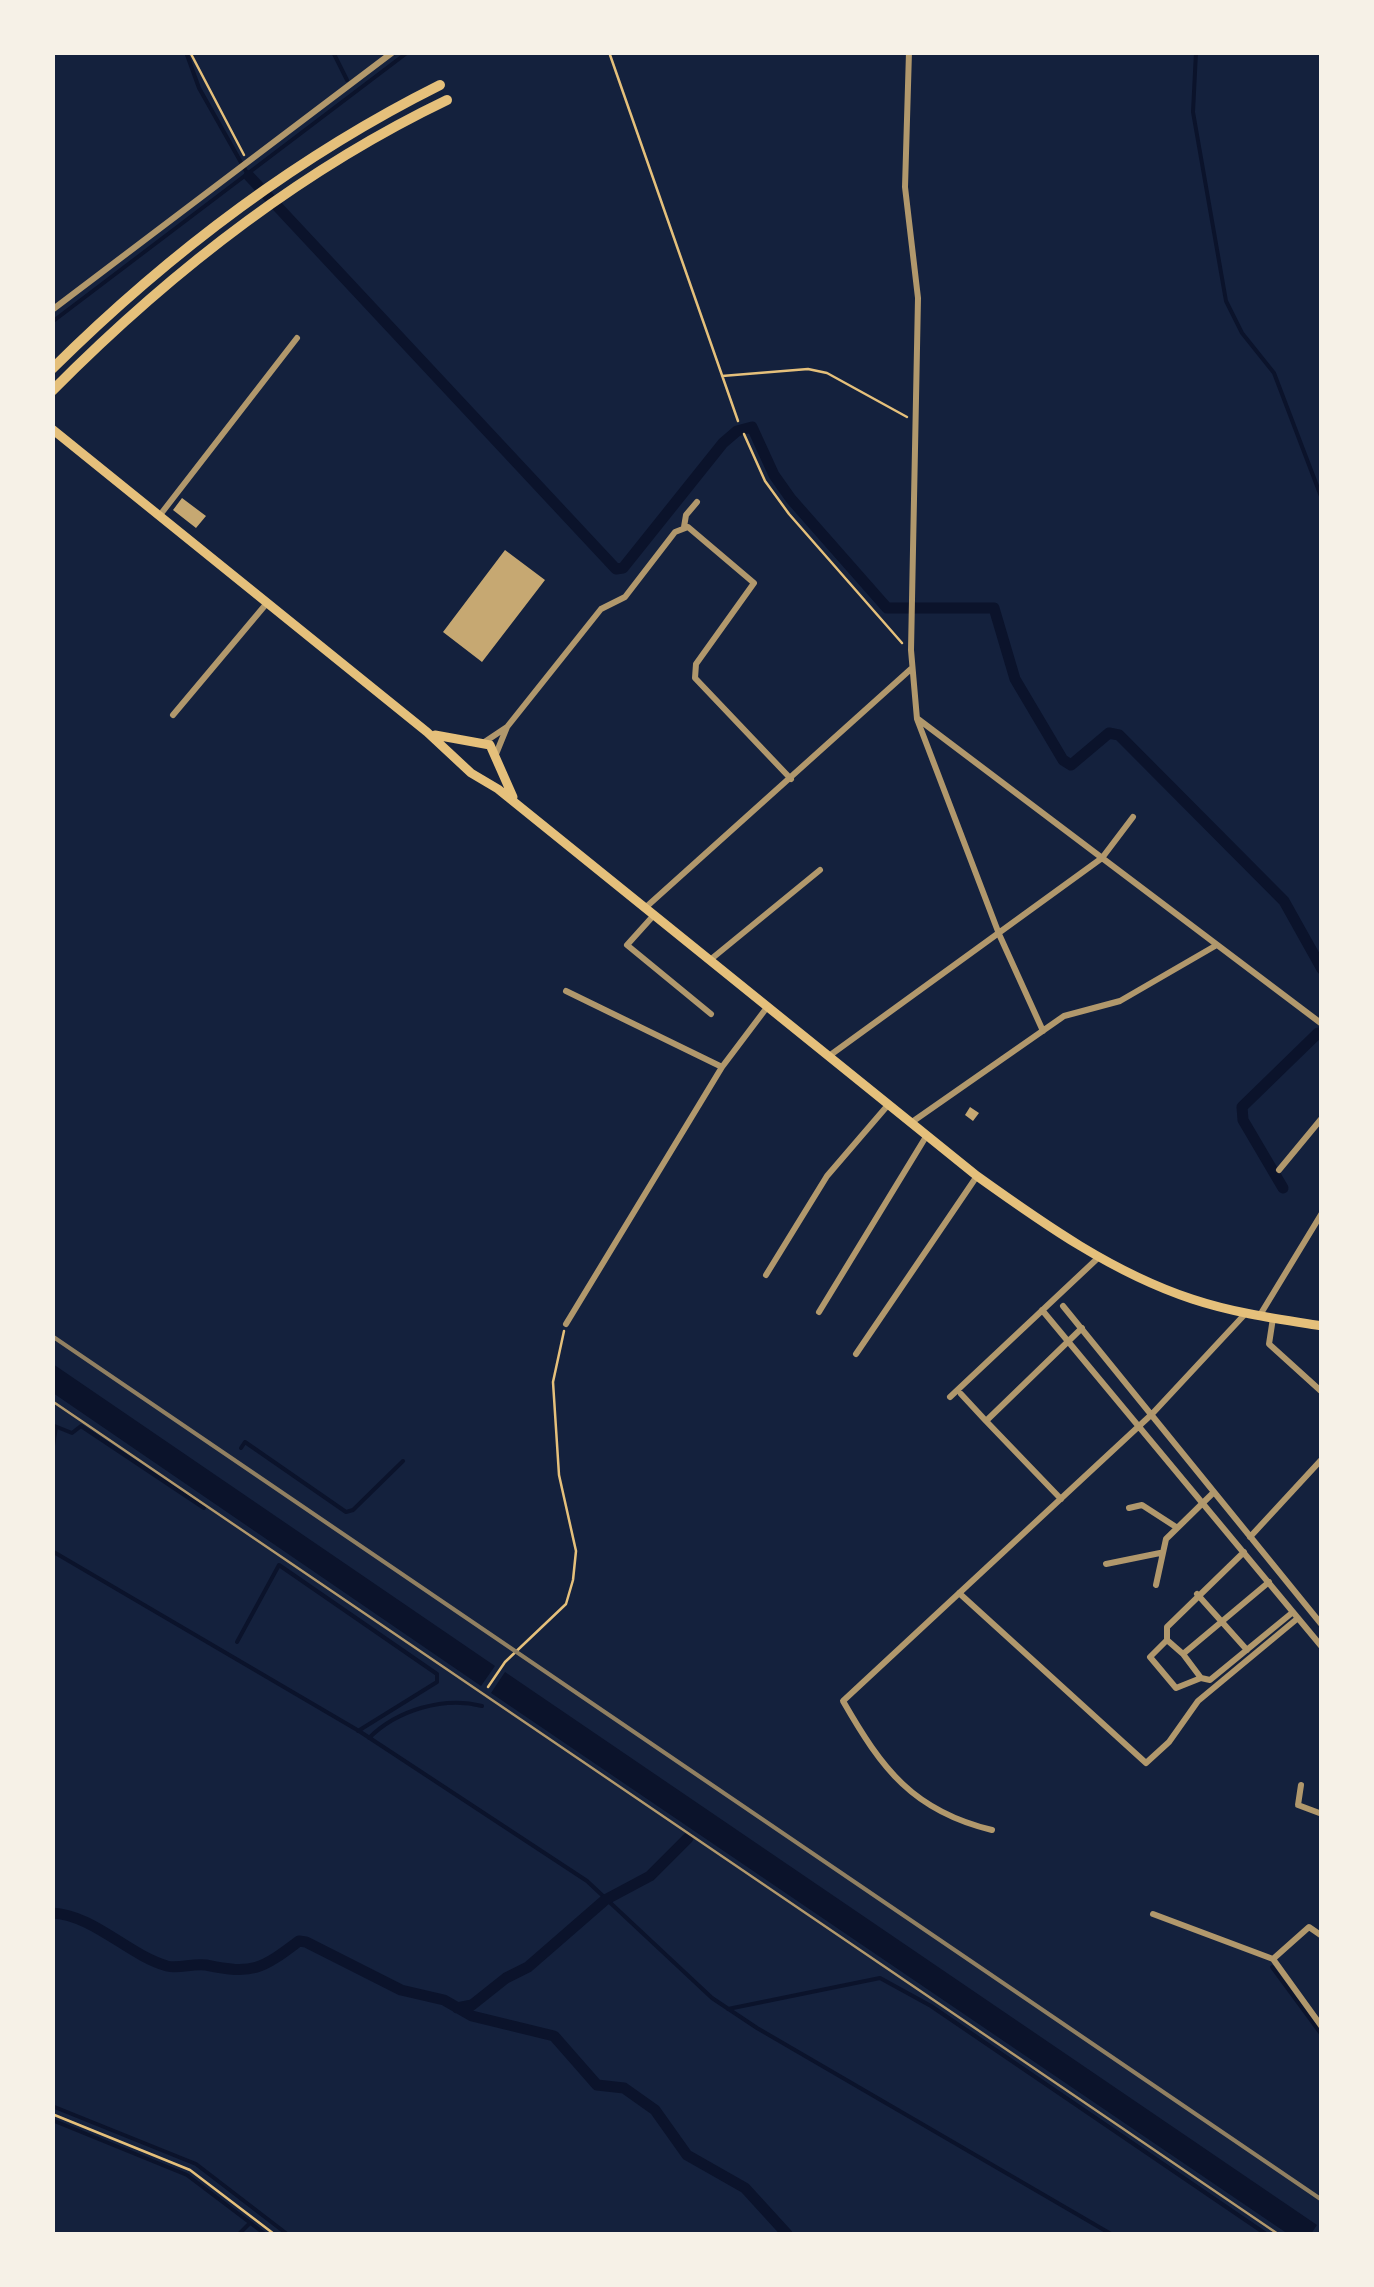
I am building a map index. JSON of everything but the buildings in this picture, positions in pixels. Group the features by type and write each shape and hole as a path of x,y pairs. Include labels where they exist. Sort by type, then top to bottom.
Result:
{"highway":[{"path":"52,369 185,250 265,190 358,130 440,85"},
{"path":"52,391 187,267 260,212 321,170 447,100"}],"main road":[{"path":"53,430 977,1176 1099,1258 1191,1299 1246,1314 1322,1326"},
{"path":"427,732 456,742 482,743 496,755 502,778 518,805"},
{"path":"464,764 466,750 482,743"},
{"path":"479,776 491,772 496,755"}],"street":[{"path":"52,310 246,168 393,52"},
{"path":"909,52 906,187 918,298 911,650 917,718 999,934 1043,1031"},
{"path":"160,516 297,338"},
{"path":"684,527 686,515 697,502"},
{"path":"496,755 507,727 601,610 625,597 675,532 684,527 693,529 754,584 753,591 694,668 700,684 791,779"},
{"path":"173,715 268,603"},
{"path":"711,1014 627,945 650,912 912,668"},
{"path":"917,718 1322,1024"},
{"path":"482,743 507,727"},
{"path":"829,1056 1102,858 1133,817"},
{"path":"710,960 820,870"},
{"path":"912,1122 1064,1016 1120,1001 1215,946"},
{"path":"566,991 722,1067"},
{"path":"566,1324 722,1067 768,1006"},
{"path":"766,1275 827,1176 889,1104"},
{"path":"1279,1170 1322,1118"},
{"path":"819,1312 927,1135"},
{"path":"856,1354 977,1176"},
{"path":"1260,1315 1322,1213"},
{"path":"950,1397 1099,1258"},
{"path":"1063,1306 1322,1625"},
{"path":"1042,1310 1141,1424 1322,1647"},
{"path":"992,1830 943,1813 888,1773 842,1702 1152,1414 1246,1314"},
{"path":"1274,1318 1269,1344 1322,1392"},
{"path":"986,1421 1082,1328"},
{"path":"961,1394 1061,1499"},
{"path":"1250,1538 1322,1459"},
{"path":"1156,1585 1162,1553 1176,1528 1213,1493"},
{"path":"1129,1508 1142,1504 1176,1528"},
{"path":"1244,1552 1168,1626 1167,1640 1150,1657 1153,1664 1176,1688 1201,1678 1210,1680 1296,1615"},
{"path":"1106,1564 1162,1553"},
{"path":"1183,1654 1269,1582"},
{"path":"960,1593 1146,1762 1170,1742 1198,1701 1296,1615"},
{"path":"1198,1594 1247,1650"},
{"path":"1167,1640 1201,1678"},
{"path":"1300,1785 1298,1805 1322,1814"},
{"path":"1153,1914 1273,1960 1322,2026"},
{"path":"1273,1960 1309,1926 1322,1936"}],"lane":[{"path":"52,1401 1278,2234"}],"path":[{"path":"190,52 246,168"},
{"path":"609,52 738,421"},
{"path":"721,376 808,369 827,373 897,414 916,419"},
{"path":"744,434 765,480 789,514 844,574 872,614 911,650"},
{"path":"486,1689 501,1668 566,1604 573,1580 576,1551 559,1476 553,1382 566,1324"},
{"path":"52,2114 190,2170 274,2234"}],"water":[{"path":"53,1364 495,1666 481,1686 53,1393"},
{"path":"505,1672 1317,2225 1311,2234 1288,2234 491,1693"}],"waterway":[{"path":"186,52 199,88 247,173"},
{"path":"333,52 347,80"},
{"path":"52,322 408,52"},
{"path":"1196,52 1193,112 1226,301 1242,333 1274,373 1322,499"},
{"path":"249,176 616,569 623,568 723,443 737,431 752,427 774,475 791,499 887,608 994,608 1015,679 1063,760 1071,765 1109,733 1119,735 1284,901 1322,969"},
{"path":"1283,1188 1243,1120 1242,1107 1318,1033"},
{"path":"52,1425 72,1433 81,1426 204,1508"},
{"path":"52,1452 56,1427"},
{"path":"241,1448 245,1442 346,1512 353,1510 403,1461"},
{"path":"52,1551 359,1731 587,1881 712,1998 757,2028 1111,2234"},
{"path":"237,1642 279,1565 437,1674 437,1682 358,1731"},
{"path":"369,1738 393,1720 422,1708 452,1703 482,1706"},
{"path":"457,2008 472,2005 506,1978 528,1967 605,1900 650,1876 688,1838"},
{"path":"52,1913 82,1921 153,1961 172,1967 246,1969 266,1964 299,1941 306,1942 401,1990 444,2000 472,2016 554,2036 597,2085 624,2088 655,2110 687,2155 745,2188 787,2234"},
{"path":"1272,1967 1322,2035"},
{"path":"728,2009 880,1978 931,2006 1266,2234"},
{"path":"52,2106 196,2164 287,2234"},
{"path":"52,2120 187,2175 265,2234"},
{"path":"239,2234 250,2223"}],"railway":[{"path":"52,1336 1322,2200"}]}
